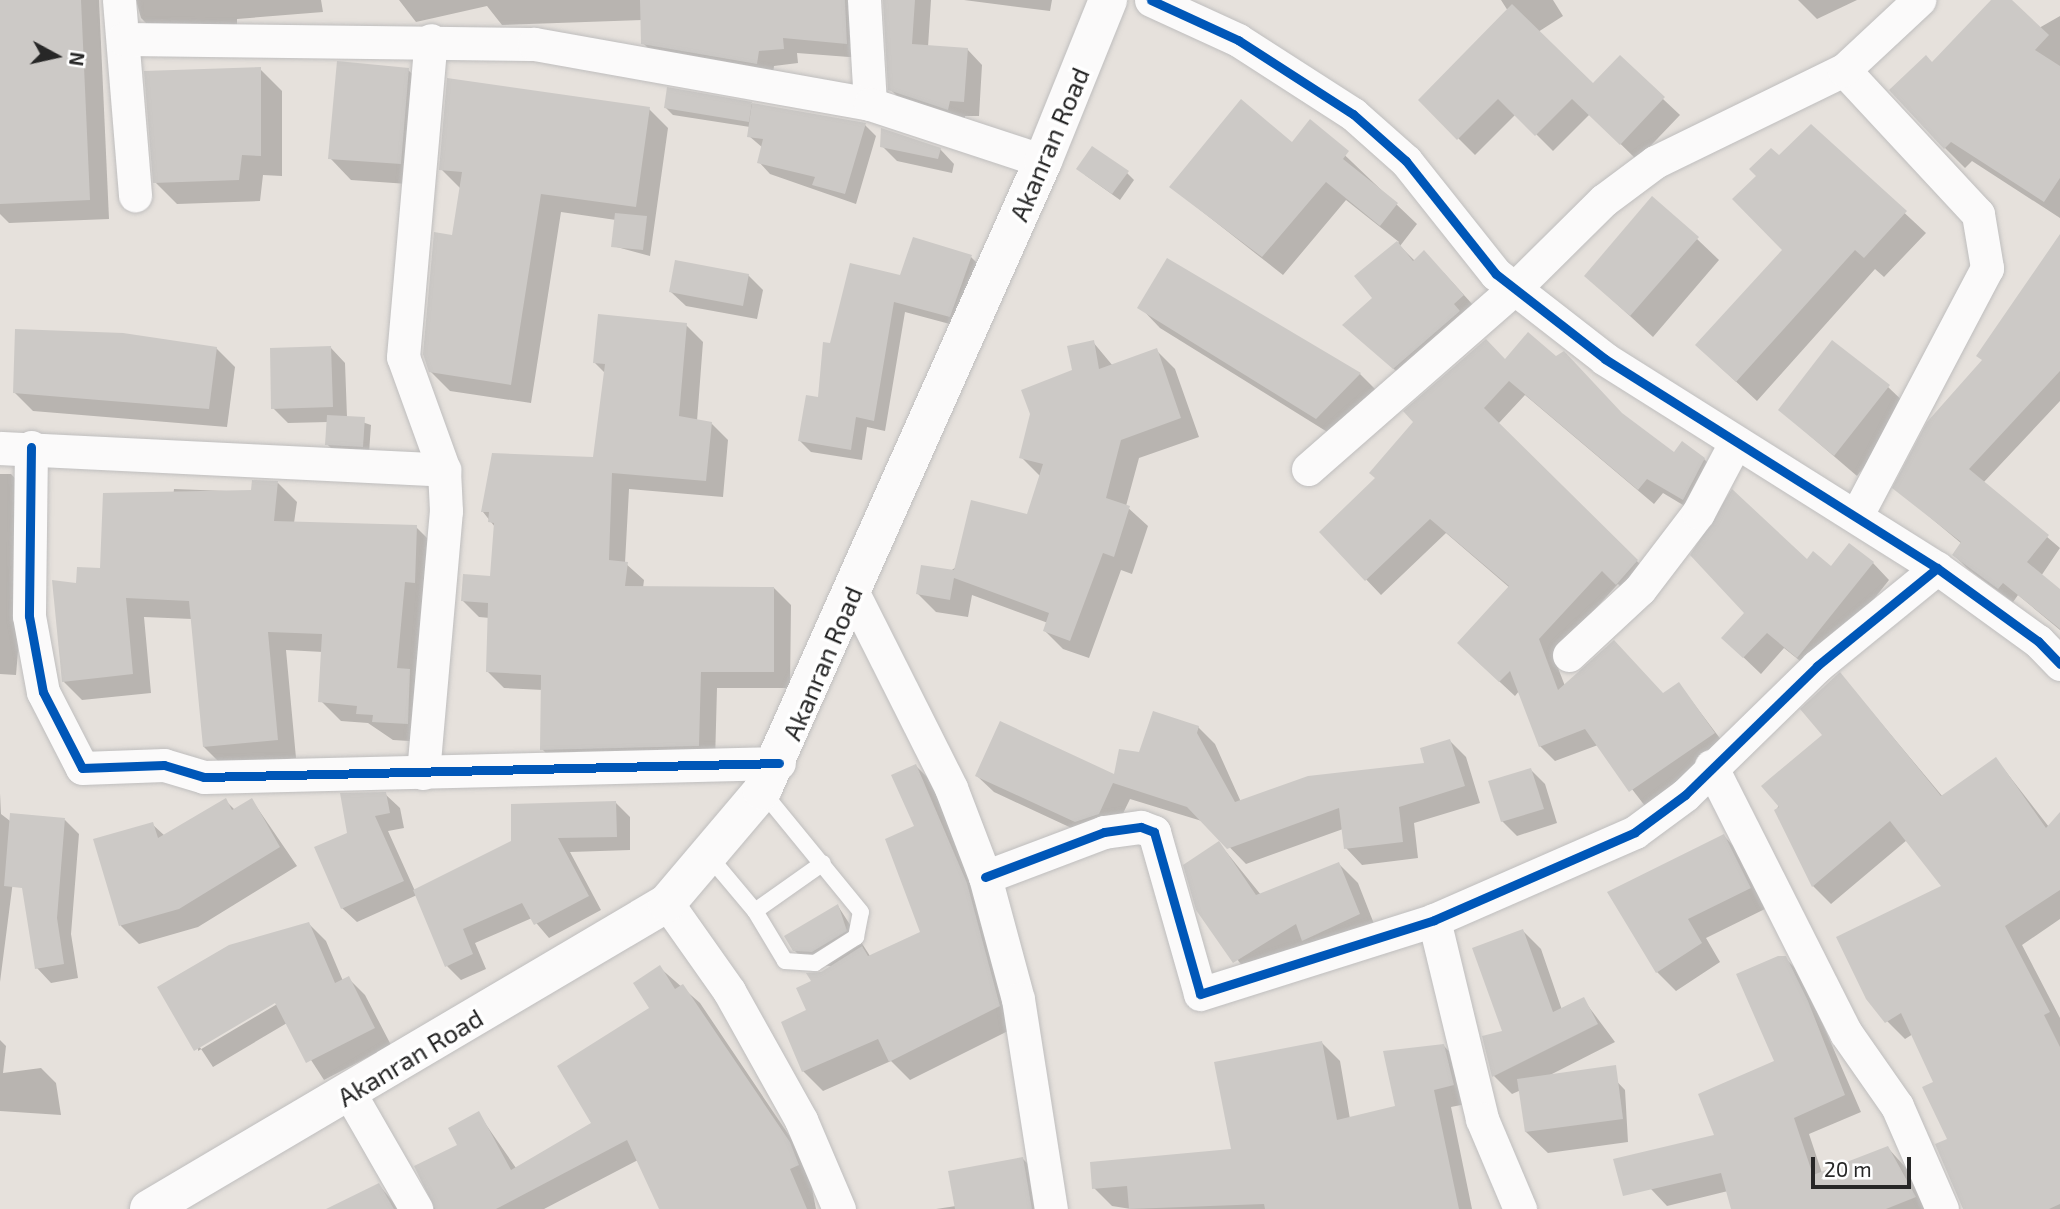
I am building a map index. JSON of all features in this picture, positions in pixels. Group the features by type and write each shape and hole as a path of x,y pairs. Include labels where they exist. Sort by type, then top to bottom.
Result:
{"main road":[{"name":"Akanran Road","path":"149,1209 349,1094 667,903 770,777 1043,161 1108,0"}],"street":[{"path":"118,0 135,195"},
{"path":"864,0 870,104"},
{"path":"1151,0 1238,40 1353,114 1406,161 1496,274 1605,359 1937,568 2060,663"},
{"path":"1308,469 1515,288 1604,200 1655,162 1844,70 1919,0"},
{"path":"123,39 431,40 534,44 870,104 1043,161"},
{"path":"423,773 432,717 444,470 403,357 431,40"},
{"path":"1844,70 1978,214 1987,268 1856,516"},
{"path":"1569,655 1640,589 1698,513 1735,443"},
{"path":"444,470 16,448 29,616 43,692 82,768 164,765 204,777 423,773 770,777"},
{"path":"985,877 1104,832 1141,827 1154,832 1200,995 1434,920 1635,832 1711,766 1817,666 1937,568"},
{"path":"852,591 951,788 985,877 1018,999 1051,1209"},
{"path":"1711,766 1846,1033 1897,1106 1942,1209"},
{"path":"667,903 729,991 788,1097 839,1209"},
{"path":"1434,920 1482,1119 1520,1209"},
{"path":"349,1094 416,1209"}],"lane":[{"path":"706,853 755,911 785,961 815,963 856,937 861,912 824,863 770,777"},
{"path":"755,911 824,863"}],"building":[{"path":"0,0 81,0 90,200 0,204"},
{"path":"640,0 845,0 847,44 783,38 784,49 759,51 757,64 641,44"},
{"path":"883,0 915,0 912,44 968,48 964,102 950,101 948,110 888,90"},
{"path":"1991,0 2012,0 2049,35 2035,50 2060,66 2060,178 2044,202 1951,142 1944,149 1889,90 1926,55 1932,62"},
{"path":"1512,4 1593,83 1620,55 1665,97 1620,145 1572,99 1535,136 1498,99 1457,140 1418,100"},
{"path":"337,61 409,68 401,164 328,159"},
{"path":"261,67 261,156 242,155 239,180 153,183 144,71"},
{"path":"447,78 650,107 636,207 541,194 511,385 429,372 423,354 434,232 452,235 462,172 439,170"},
{"path":"667,87 752,102 749,122 664,108"},
{"path":"1241,99 1292,142 1310,119 1349,151 1343,159 1398,203 1380,226 1326,182 1262,257 1169,187"},
{"path":"752,103 866,123 845,194 812,185 815,177 757,163 763,139 747,137"},
{"path":"1811,124 1907,211 1864,258 1855,250 1736,382 1695,345 1782,250 1732,199 1756,176 1749,169 1771,148 1779,155"},
{"path":"881,128 941,148 938,159 880,147"},
{"path":"1092,146 1129,171 1112,194 1076,169"},
{"path":"1652,196 1699,237 1630,316 1584,276"},
{"path":"615,213 647,216 643,250 611,247"},
{"path":"2060,234 2060,371 1969,469 2049,535 2027,562 2060,589 2060,629 2003,583 1998,589 1952,555 1961,542 1892,488 1927,422 1982,360 1976,356"},
{"path":"913,237 972,255 950,317 894,302 874,421 856,417 851,450 798,441 806,395 818,397 823,342 830,343 850,263 900,275"},
{"path":"1397,241 1413,261 1424,250 1464,295 1454,304 1460,311 1393,369 1342,325 1372,298 1354,276"},
{"path":"1167,258 1361,373 1316,419 1137,308"},
{"path":"675,260 749,274 743,306 669,292"},
{"path":"598,314 687,323 679,416 712,422 706,481 612,473 609,560 628,562 625,586 774,587 774,672 701,672 699,746 540,750 541,675 486,672 488,603 461,601 463,574 490,576 494,523 488,522 489,512 481,512 492,453 593,457 605,364 593,363"},
{"path":"15,329 123,333 217,347 209,409 13,393"},
{"path":"1528,332 1556,356 1564,351 1622,413 1674,452 1682,441 1705,458 1683,500 1647,479 1638,490 1509,381 1484,408 1638,560 1616,585 1602,571 1539,639 1558,690 1614,640 1663,693 1679,682 1715,733 1629,792 1585,729 1539,747 1510,671 1499,682 1457,643 1509,586 1430,519 1365,581 1319,532 1375,478 1369,473 1413,422 1403,411 1486,339 1505,359"},
{"path":"1094,340 1099,369 1157,348 1181,418 1121,440 1106,498 1130,506 1114,557 1103,553 1070,641 1043,631 1049,613 954,578 950,600 916,594 921,565 954,570 971,500 1027,514 1043,464 1019,458 1030,414 1021,390 1072,370 1067,346"},
{"path":"1832,340 1890,385 1834,456 1778,410"},
{"path":"331,346 333,407 271,409 270,348"},
{"path":"327,415 365,417 363,447 325,445"},
{"path":"252,480 278,481 274,521 417,525 415,583 405,582 397,668 410,669 408,724 372,722 373,715 356,714 357,706 318,702 322,634 268,632 278,740 203,747 189,601 126,598 133,674 62,682 52,580 76,583 77,567 100,568 103,493 251,490"},
{"path":"1732,489 1807,559 1813,551 1831,566 1849,543 1874,562 1797,658 1767,633 1743,658 1721,638 1744,613 1690,555"},
{"path":"1840,672 1941,796 1996,757 2046,828 2060,812 2060,890 2005,926 2050,1012 2044,1015 2060,1047 2060,1204 2049,1209 1963,1209 1935,1144 1947,1139 1922,1087 1933,1082 1901,1013 1885,1023 1866,999 1836,937 1941,886 1890,821 1812,887 1774,810 1779,807 1761,786 1822,735 1800,709"},
{"path":"1153,711 1199,726 1197,733 1235,802 1308,776 1424,763 1420,748 1450,739 1465,786 1399,807 1403,842 1344,849 1339,808 1227,849 1187,807 1113,783 1099,814 1075,822 975,776 1000,721 1114,774 1119,749 1139,752"},
{"path":"916,764 967,883 1000,1006 889,1062 878,1039 802,1072 781,1022 806,1010 796,988 811,981 806,973 821,972 862,946 868,956 920,932 885,839 914,826 891,775"},
{"path":"1531,768 1544,809 1501,822 1488,781"},
{"path":"386,792 390,813 375,816 404,881 341,909 314,847 347,833 340,793"},
{"path":"226,798 232,810 252,798 280,847 179,909 119,926 93,839 153,822 158,838"},
{"path":"616,801 617,837 558,838 589,896 534,925 522,903 463,929 473,954 445,967 413,890 511,841 511,804"},
{"path":"10,813 65,818 57,918 64,964 35,969 22,888 4,886"},
{"path":"1724,834 1751,888 1688,919 1702,943 1656,973 1607,892"},
{"path":"1219,841 1256,895 1339,862 1360,914 1302,941 1296,924 1233,963 1196,910 1183,865"},
{"path":"838,904 847,931 812,952 793,951 784,936"},
{"path":"309,922 335,983 349,976 375,1028 306,1063 275,1003 194,1051 157,987 229,945"},
{"path":"1523,929 1553,1012 1584,997 1598,1024 1492,1077 1482,1036 1502,1031 1472,948"},
{"path":"1778,956 1786,956 1808,1001 1845,1095 1794,1118 1813,1175 1888,1146 1916,1197 1886,1209 1731,1209 1721,1173 1623,1196 1613,1159 1714,1135 1698,1094 1774,1061 1736,974"},
{"path":"660,965 675,989 683,984 790,1142 799,1165 790,1169 807,1209 659,1209 627,1140 496,1209 435,1209 414,1166 457,1145 448,1128 479,1111 511,1170 591,1123 557,1066 649,1008 633,983"},
{"path":"1322,1041 1337,1120 1395,1106 1383,1051 1444,1044 1454,1085 1434,1090 1459,1209 1265,1209 1264,1204 1129,1209 1127,1186 1092,1189 1090,1162 1231,1149 1214,1062"},
{"path":"1616,1065 1623,1119 1525,1132 1517,1079"},
{"path":"1023,1157 1032,1209 955,1209 948,1171"},
{"path":"379,1183 394,1209 326,1209"}],"cycle path":[{"path":"1151,0 1238,40 1353,114 1406,161 1496,274 1605,359 1937,568 2038,641 2060,664"},
{"path":"31,447 29,616 43,692 82,768 164,765 204,777 779,763"},
{"path":"985,877 1104,832 1141,827 1154,832 1200,994 1434,920 1635,832 1685,795 1817,666 1937,568"}]}
